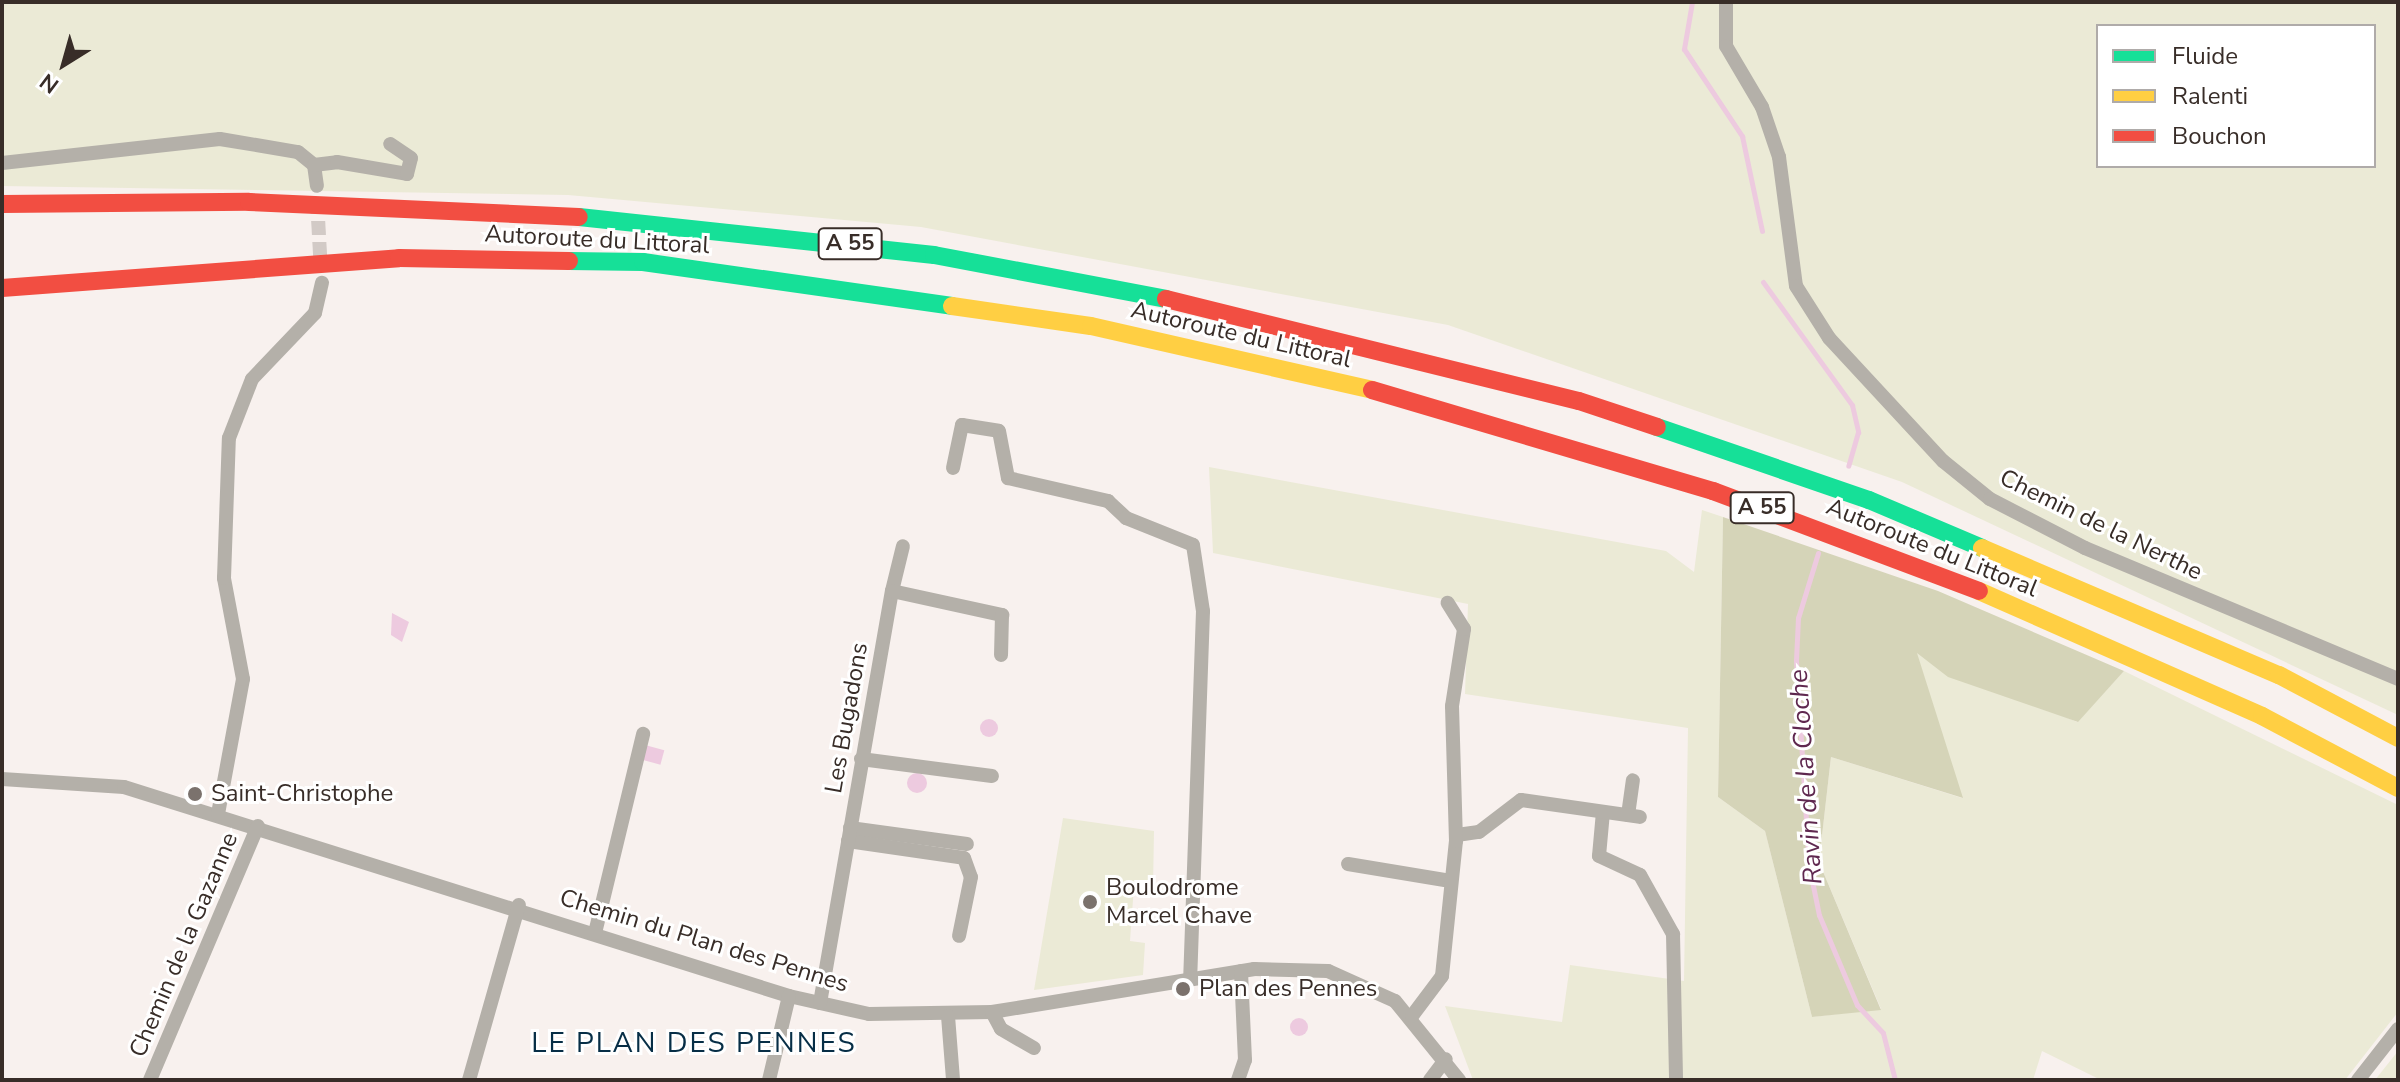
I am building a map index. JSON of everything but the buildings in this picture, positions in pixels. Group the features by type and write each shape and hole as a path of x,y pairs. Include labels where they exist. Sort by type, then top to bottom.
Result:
{"highway":[{"name":"Autoroute du Littoral","path":"2,204 249,202 550,214 934,255 1247,314 1579,401 1869,500 2279,675 2398,738"},
{"name":"Autoroute du Littoral","path":"2,288 255,264 628,261 910,294 1122,332 1425,402 1856,542 2262,716 2398,788"}],"street":[{"name":"Chemin de la Nerthe","path":"1726,2 1726,46 1762,107 1779,157 1796,286 1829,338 1943,461 1990,499 2248,618 2398,679"},
{"path":"2,163 193,138 282,148 314,165 337,162 407,174 411,158 390,144"},
{"path":"314,165 317,186"},
{"path":"218,814 243,679 224,578 229,438 252,379 315,313 322,283"},
{"path":"953,468 962,425 999,431 1008,478 1108,501 1126,518 1193,545 1203,611 1190,978"},
{"name":"Les Bugadons","path":"820,1003 861,759 903,546"},
{"path":"892,591 1002,615 1001,655"},
{"path":"1412,1016 1442,976 1457,835 1452,706 1464,629 1448,603"},
{"path":"595,933 643,734"},
{"path":"861,759 992,776"},
{"name":"Chemin du Plan des Pennes","path":"2,779 103,783 218,814 519,905 789,996 869,1014 948,1016 992,1012 1241,971 1342,974 1412,1016 1459,1080"},
{"path":"1457,835 1479,832 1515,801 1634,816 1633,780"},
{"path":"1603,812 1599,856 1640,875 1673,934 1676,1080"},
{"name":"Chemin de la Gazanne","path":"150,1080 258,826"},
{"path":"849,834 967,844"},
{"path":"849,834 964,858 971,877 959,936"},
{"path":"1348,864 1451,881"},
{"path":"469,1080 519,905"},
{"path":"1238,1080 1245,1060 1241,971"},
{"path":"769,1080 789,996"},
{"path":"992,1012 1001,1029 1034,1048"},
{"path":"948,1016 953,1080"},
{"path":"2358,1080 2398,1029"},
{"path":"1430,1080 1446,1059"}],"green space":[{"path":"2,2 2398,2 2398,715 1902,482 1448,325 921,227 568,195 2,186"},
{"path":"1209,467 1666,551 1694,572 1702,510 1723,517 1718,797 1765,831 1812,1017 1881,1009 1819,862 1831,757 1962,798 1916,652 2077,722 2124,671 2398,805 2398,1012 2345,1080 2101,1080 2042,1051 2033,1080 1473,1080 1445,1006 1562,1022 1570,965 1684,981 1688,728 1465,694 1468,604 1213,553"},
{"path":"1723,517 1938,591 2124,671 2078,722 1948,677 1917,653 1963,798 1831,757 1819,862 1881,1010 1812,1017 1765,831 1718,797"},
{"name":"Boulodrome Marcel Chave","path":"1063,818 1154,831 1153,888 1134,886 1130,941 1145,943 1143,975 1034,990"},
{"path":"2398,1051 2398,1080 2375,1080"}],"shaded area":[{"path":"392,613 409,622 402,642 391,635"},
{"path":"989,719 998,728 989,737 980,728"},
{"path":"645,745 664,750 660,765 641,759"},
{"path":"917,773 924,776 927,783 924,790 917,793 910,790 907,783 910,776"},
{"path":"1295,1018 1303,1018 1308,1027 1306,1034 1295,1036 1290,1031 1290,1023"}],"waterway":[{"name":"Ravin de la Cloche","path":"1692,2 1684,49 1742,136 1762,231"},
{"name":"Ravin de la Cloche","path":"1763,282 1852,405 1858,432 1848,466"},
{"name":"Ravin de la Cloche","path":"1818,553 1798,618 1796,661 1809,866 1819,915 1857,1005 1883,1033 1895,1080"}],"tunnel":[{"path":"317,200 321,271"}],"traffic: fast":[{"path":"579,217 934,255 1166,299"},
{"path":"569,261 643,262 952,306"},
{"path":"1657,427 1869,500 1982,548"}],"traffic: slow":[{"path":"952,306 1091,326 1372,390"},
{"path":"1982,548 2279,675 2398,738"},
{"path":"1979,591 2262,716 2398,788"}],"traffic: jam":[{"path":"2,204 249,202 579,217"},
{"path":"2,288 399,258 569,261"},
{"path":"1166,299 1579,401 1657,427"},
{"path":"1372,390 1713,491 1979,591"}],"place":[{"name":"Saint-Christophe","path":"195,794"},
{"name":"Boulodrome Marcel Chave","path":"1090,902"},
{"name":"Plan des Pennes","path":"1183,989"}],"district":[{"name":"LE PLAN DES PENNES","path":"694,1043"}]}
